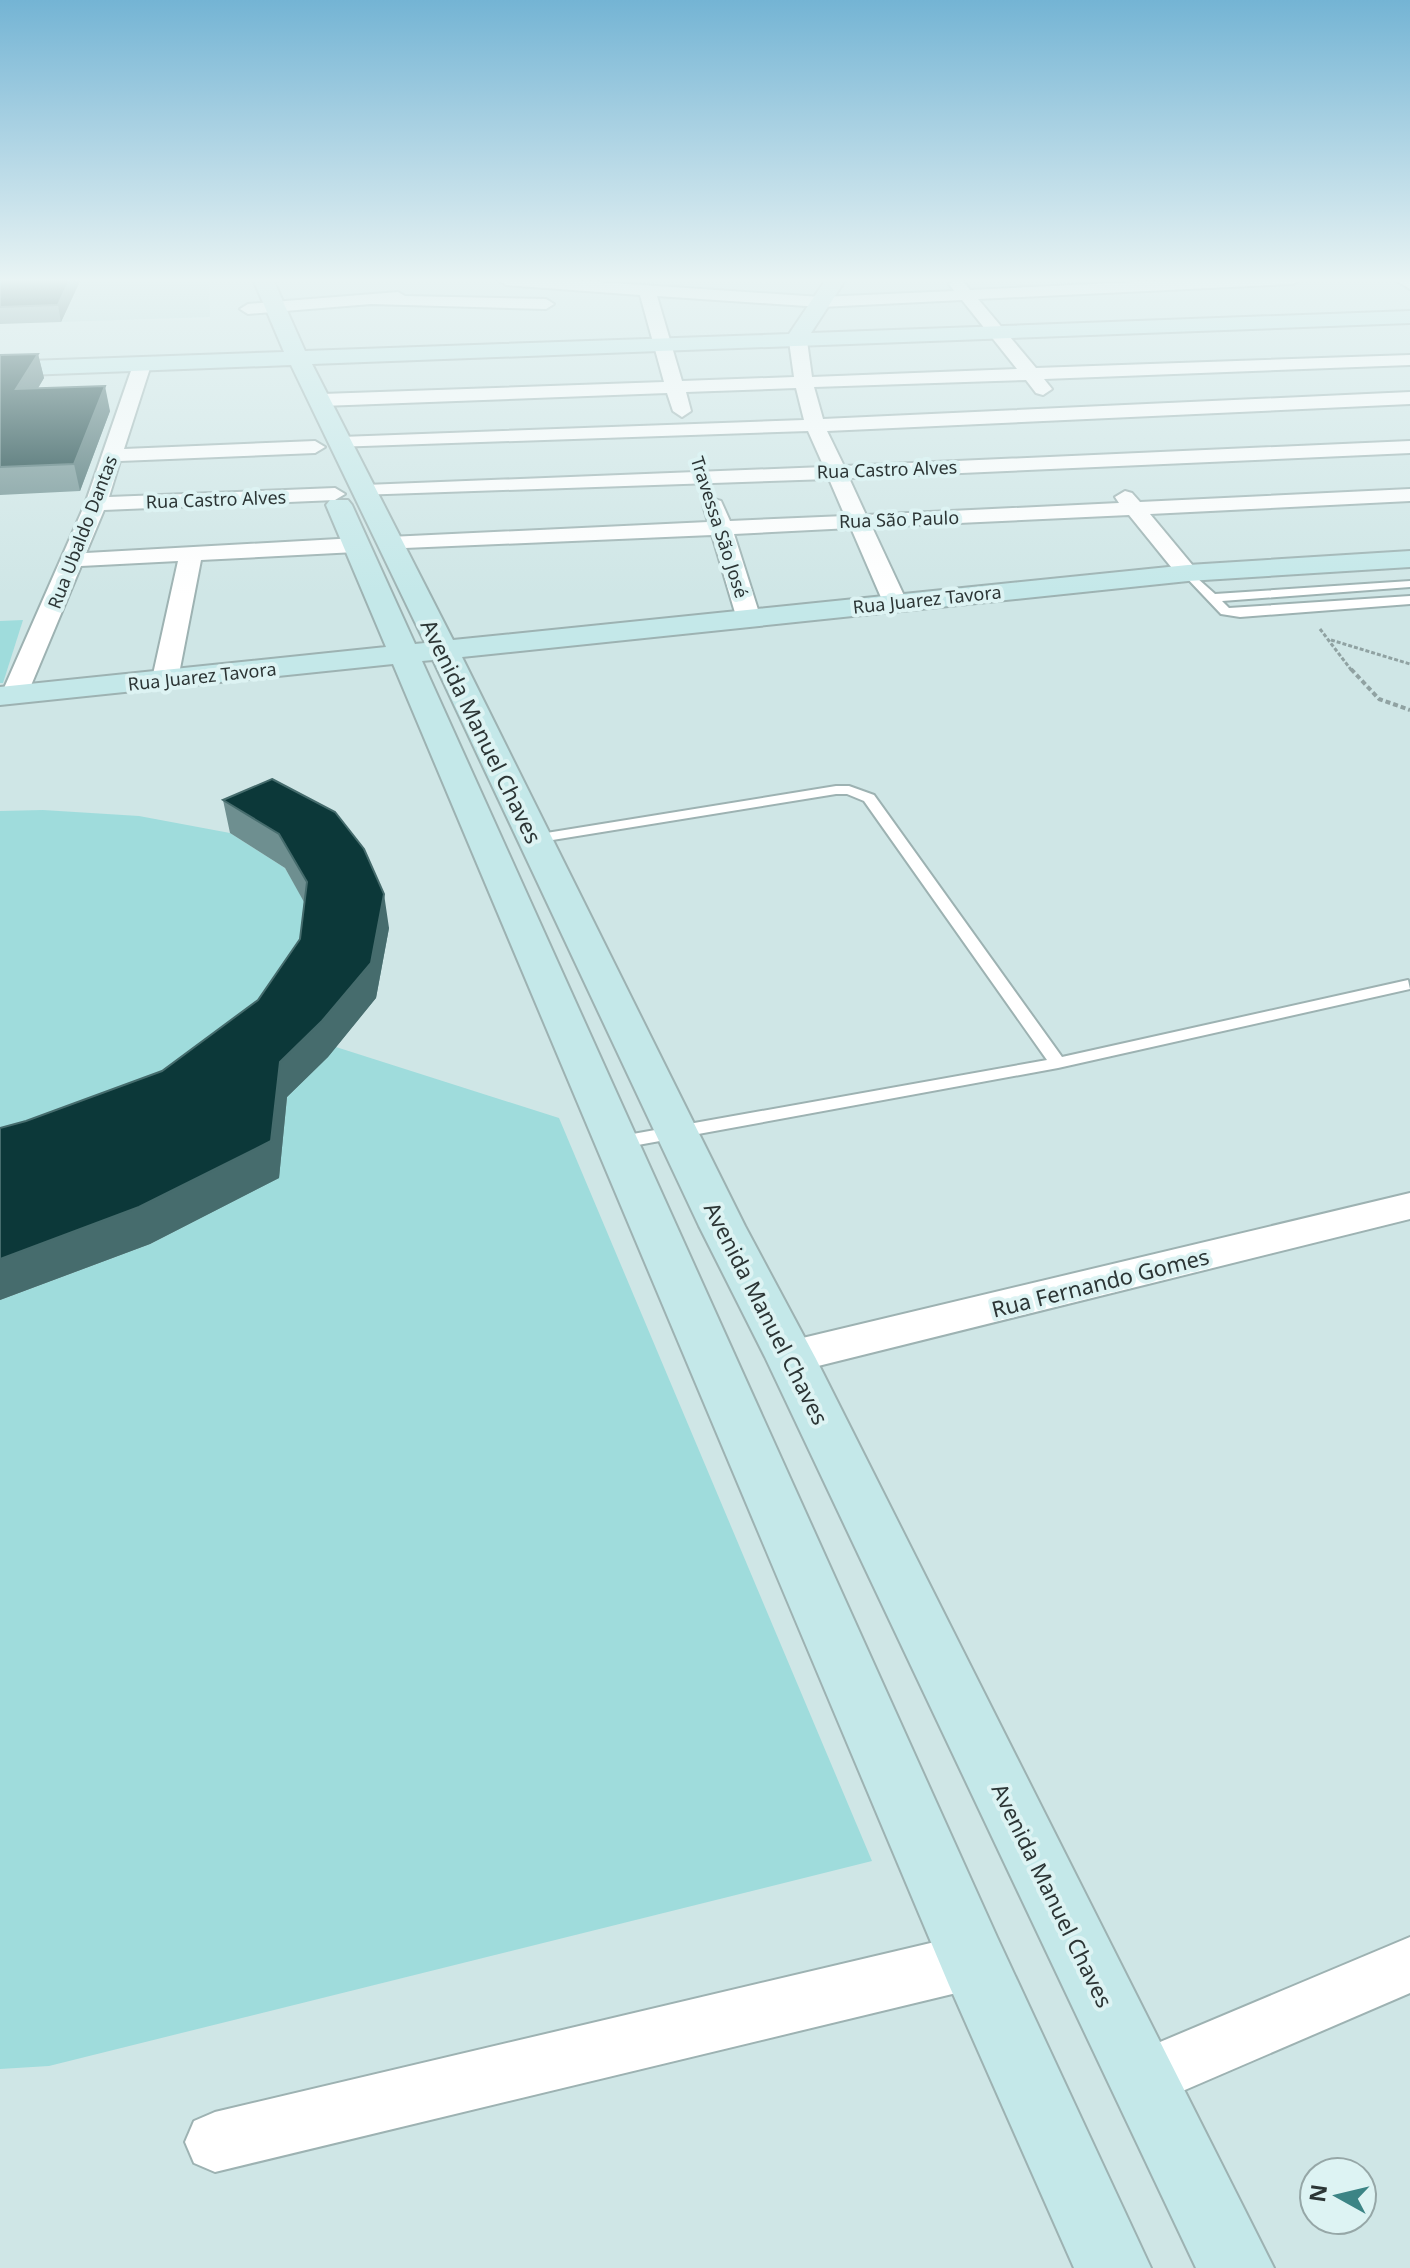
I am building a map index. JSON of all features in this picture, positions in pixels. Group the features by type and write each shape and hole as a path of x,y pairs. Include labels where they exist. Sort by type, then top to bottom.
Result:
{"main road":[{"name":"Avenida Manuel Chaves","path":"308,385 322,400 389,544 424,654 616,1143 973,1961 1113,2268"},
{"name":"Avenida Manuel Chaves","path":"303,422 356,545 534,839 1236,2268"},
{"name":"Rua Juarez Tavora","path":"7,696 424,654 748,616 1188,573 1410,559"}],"street":[{"name":"Rua Ubaldo Dantas","path":"7,696 73,560 96,504 136,385"},
{"name":"Travessa São José","path":"673,385 748,616"},
{"path":"322,400 777,385"},
{"path":"804,385 815,425 895,602"},
{"path":"1039,385 1135,510 1188,573"},
{"path":"341,443 1065,416 1410,398"},
{"path":"113,455 315,447"},
{"name":"Rua Castro Alves","path":"365,491 1410,447"},
{"name":"Rua Castro Alves","path":"96,504 335,494"},
{"name":"Rua São Paulo","path":"389,544 1410,495"},
{"path":"73,560 356,545"},
{"path":"165,679 191,554"},
{"name":"Rua Fernando Gomes","path":"790,1357 1410,1206"},
{"path":"215,2142 973,1961"},
{"path":"1143,2079 1410,1965"}],"lane":[{"path":"1188,573 1225,611 1240,613 1410,600"},
{"path":"1213,598 1410,584"},
{"path":"534,839 836,790 859,792 869,798 1058,1063"},
{"path":"616,1143 1058,1063 1408,985"}],"path":[{"path":"1410,664 1331,640 1368,693 1381,702 1410,710"}],"shaded area":[{"path":"23,620 3,683 0,683 0,621"},
{"path":"43,810 139,816 230,833 285,868 313,916 265,1035 0,1168 0,811"},
{"path":"336,1047 559,1118 872,1861 49,2066 0,2069 0,1300 150,1244 278,1178 287,1097"}],"building":[{"path":"0,385 19,385 16,389 105,386 74,464 0,467"},
{"path":"272,779 335,812 364,849 384,894 371,963 322,1021 280,1062 271,1141 139,1207 0,1259 0,1128 162,1071 258,1000 300,939 307,882 279,834 223,800"}]}
